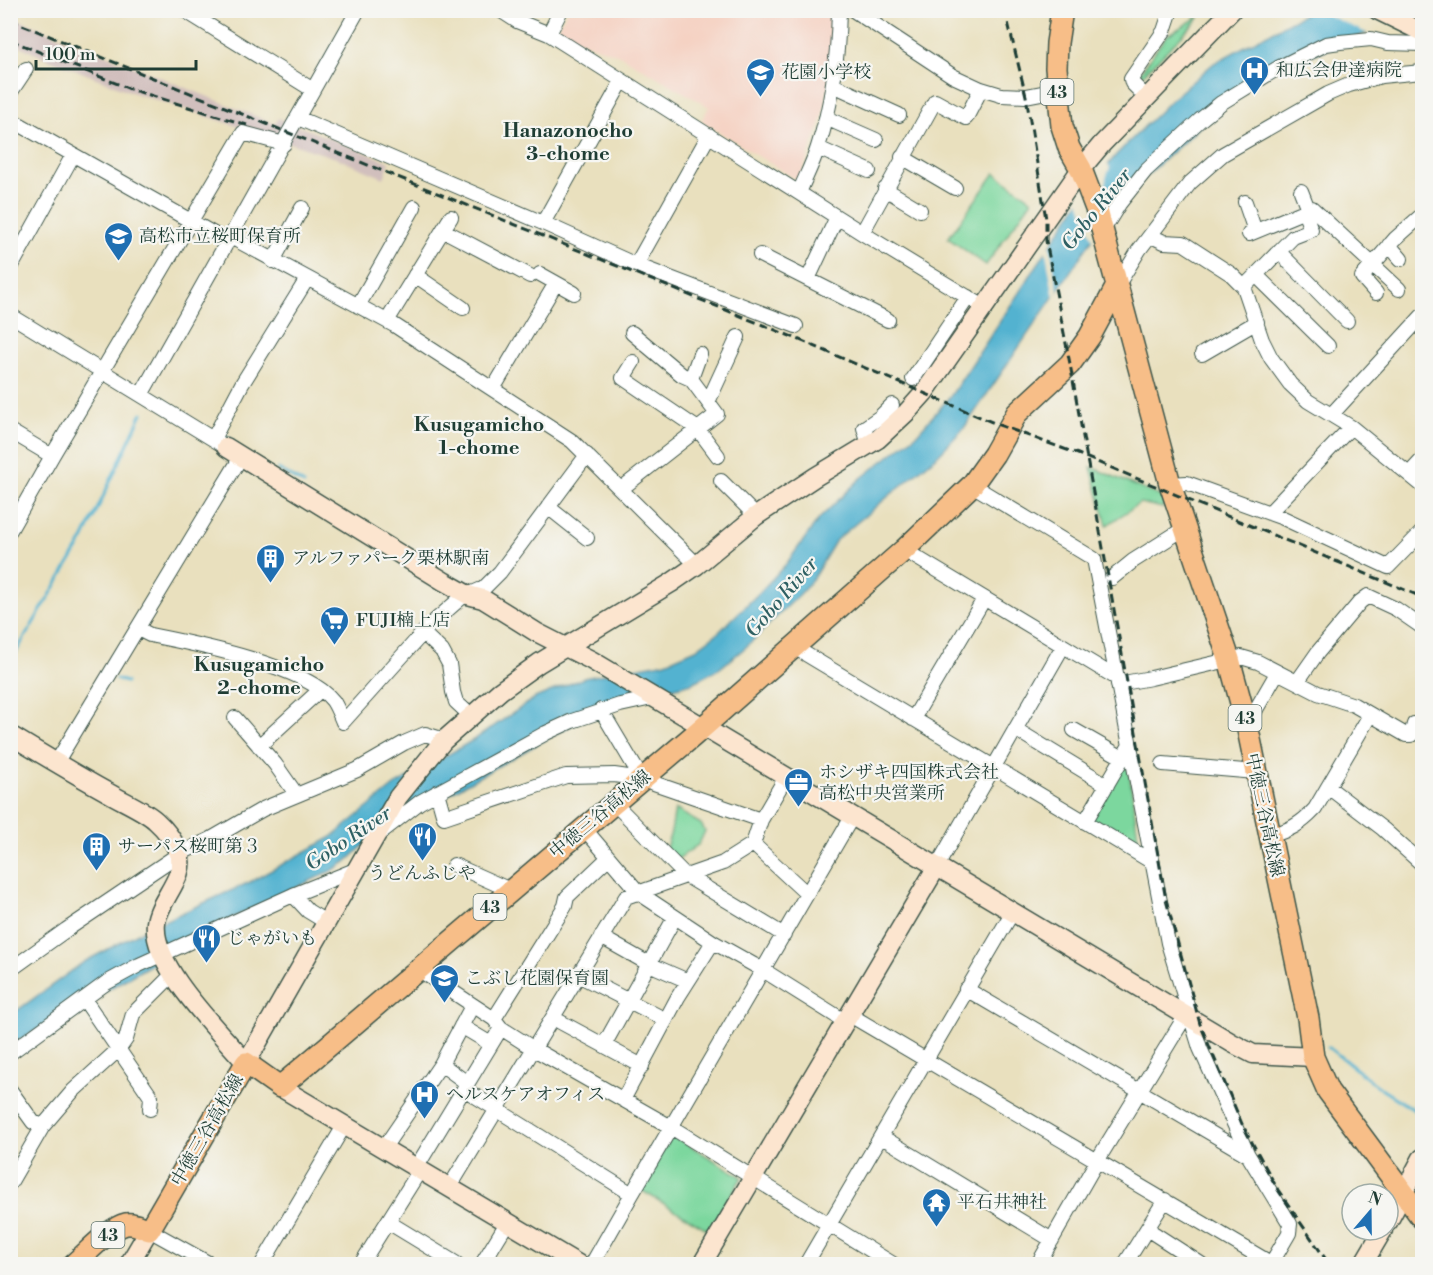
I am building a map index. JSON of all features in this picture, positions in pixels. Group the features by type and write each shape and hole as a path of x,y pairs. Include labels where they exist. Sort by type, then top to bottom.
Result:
{"main road":[{"name":"中徳三谷高松線","path":"1062,10 1057,43 1057,90 1066,137 1084,177 1102,229 1170,484 1229,659 1247,724 1308,1018 1313,1057 1334,1098 1422,1218"},
{"name":"中徳三谷高松線","path":"149,1230 246,1063 280,1087 642,779 904,550 972,485 994,454 1017,413 1070,364 1090,336 1117,286"},
{"name":"43","path":"74,1264 115,1228 135,1224 149,1230"}],"street":[{"path":"184,10 314,90"},
{"path":"141,395 358,10"},
{"path":"500,10 517,21 549,34 984,308"},
{"path":"549,34 561,10"},
{"path":"799,193 818,148 833,86 837,59 839,10"},
{"path":"853,10 952,76 981,89 1001,95 1026,96 1057,90"},
{"path":"1147,98 1131,80 1164,31 1171,10"},
{"path":"10,735 155,820 167,833 179,854 180,870 163,901 156,926 162,953 197,1007 246,1063 398,797 443,741 500,691 565,647 697,565 756,516 869,445 894,425 924,393 984,308 1084,177 1102,144 1232,10"},
{"path":"1377,10 1422,32"},
{"path":"1102,229 1146,170 1200,120 1278,68 1326,44 1371,39 1388,43 1422,44"},
{"path":"10,93 26,69"},
{"path":"1117,286 1127,267 1191,183 1223,154 1328,94 1349,85 1381,76 1422,72"},
{"path":"543,223 622,81"},
{"path":"833,86 899,115"},
{"path":"862,233 935,101 966,118 981,89"},
{"path":"298,118 636,265 796,326"},
{"path":"826,118 876,140"},
{"path":"10,119 192,222 273,261 387,321 493,389 572,441 697,565"},
{"path":"11,529 243,133 284,144"},
{"path":"636,265 709,135"},
{"path":"818,148 869,171"},
{"path":"10,269 73,155"},
{"path":"902,157 955,188"},
{"path":"885,189 920,210"},
{"path":"1244,287 1293,237 1311,230 1301,191"},
{"path":"1245,202 1252,232 1312,208 1399,289"},
{"path":"358,306 414,207"},
{"path":"273,261 302,208"},
{"path":"1377,293 1362,277 1389,245 1422,215"},
{"path":"808,279 837,217"},
{"path":"387,321 447,223 535,275 574,293"},
{"path":"1151,236 1164,242 1183,243 1231,274 1244,287 1270,358 1290,384 1308,401 1351,427 1422,485"},
{"path":"1389,245 1401,259"},
{"path":"1279,252 1347,321"},
{"path":"760,255 888,320"},
{"path":"415,275 464,308"},
{"path":"1256,275 1328,346"},
{"path":"219,443 242,384 306,279"},
{"path":"493,389 556,283"},
{"path":"914,379 968,297"},
{"path":"10,315 468,595 483,599 610,672 1232,1043 1253,1054 1313,1057"},
{"path":"1332,414 1422,316"},
{"path":"1202,354 1257,322"},
{"path":"621,489 717,414 691,379 682,375 632,333"},
{"path":"708,402 738,337"},
{"path":"691,379 700,354"},
{"path":"633,362 623,378 698,429 718,456"},
{"path":"869,445 864,428 892,405"},
{"path":"1269,513 1351,427"},
{"path":"10,431 52,456"},
{"path":"138,628 150,635 241,655 291,673 320,690 333,702 343,722 423,633 461,598 484,588 500,572 587,455"},
{"path":"1409,474 1421,455"},
{"path":"56,763 241,457"},
{"path":"721,481 756,516"},
{"path":"1170,484 1187,483 1269,513 1388,567 1422,532"},
{"path":"583,827 639,892 712,942 925,1059 1272,1264 1289,1233 1290,1224 1248,1155 1188,1016 1168,943 1126,751 1117,680 1094,559 972,485"},
{"path":"548,507 587,538"},
{"path":"1112,578 1132,561 1185,528"},
{"path":"904,550 1117,680 1151,678 1241,657 1250,659 1318,693 1354,705 1409,736 1412,735 1414,724 1422,725"},
{"path":"1297,682 1318,652 1360,602 1368,596 1396,609 1422,627"},
{"path":"913,718 984,599"},
{"path":"423,633 442,651 449,664 456,702 471,716"},
{"path":"702,1264 936,868 1062,646"},
{"path":"794,647 1152,862"},
{"path":"1247,724 1277,673"},
{"path":"259,746 320,690"},
{"path":"374,837 420,802 538,737 602,710 650,696"},
{"path":"602,710 642,779"},
{"path":"1269,836 1288,831 1315,809 1370,715"},
{"path":"235,718 275,764 296,794"},
{"path":"1015,729 1107,785"},
{"path":"1074,730 1126,751"},
{"path":"10,970 179,854 296,794 357,770 404,743 425,734 443,741"},
{"path":"1085,822 1126,751"},
{"path":"1163,764 1256,772"},
{"path":"437,792 444,817 566,776 614,775 642,779 761,820"},
{"path":"449,1188 626,897 723,863 753,844 761,820 786,777"},
{"path":"1328,787 1383,829 1422,864"},
{"path":"613,802 685,875 784,935"},
{"path":"592,1264 852,817"},
{"path":"753,844 807,894"},
{"path":"361,1264 388,1222 491,1044 497,1023 565,906 567,897 608,858"},
{"path":"454,865 510,890"},
{"path":"10,1053 106,983 162,953 293,894 356,870"},
{"path":"293,894 308,911 326,922"},
{"path":"806,1264 1012,913"},
{"path":"604,1045 675,917"},
{"path":"602,937 649,964 688,981"},
{"path":"623,1100 712,942"},
{"path":"418,969 534,1049 671,1127 893,1264"},
{"path":"10,1183 43,1126 73,1091 119,1048 126,1039 133,1014 174,973"},
{"path":"578,975 666,1020"},
{"path":"966,989 1248,1155"},
{"path":"84,999 151,1097 150,1109"},
{"path":"383,1149 441,1064 472,1005"},
{"path":"1038,1264 1097,1161 1188,1016"},
{"path":"553,1018 642,1066"},
{"path":"461,1026 491,1044"},
{"path":"441,1064 497,1110 632,1194"},
{"path":"280,1087 578,1264"},
{"path":"10,1090 33,1122 43,1126"},
{"path":"262,1264 344,1126"},
{"path":"882,1137 1052,1240"},
{"path":"1400,1200 1422,1158"},
{"path":"1125,1264 1165,1200"},
{"path":"388,1222 457,1264"},
{"path":"482,1264 507,1223"},
{"path":"1147,1229 1201,1264"},
{"path":"129,1264 149,1230 210,1264"},
{"path":"1363,1264 1376,1242"}],"shaded area":[{"name":"花園小学校","path":"567,11 835,11 834,59 822,119 800,178 797,180 701,121 709,107 619,55 558,33 558,28"},
{"path":"10,16 275,124 278,118 390,162 384,178 336,158 134,93 41,56 11,42"}],"green space":[{"path":"1198,17 1139,79 1137,77 1166,36"},
{"path":"995,173 1032,200 986,265 948,238"},
{"path":"1091,467 1164,498 1163,508 1140,503 1107,525"},
{"path":"1125,762 1128,764 1138,847 1091,820"},
{"path":"675,809 701,824 705,831 699,844 675,861 665,851"},
{"path":"672,1135 742,1177 710,1231 639,1189"}],"water":[{"name":"Gobo River","path":"1310,11 1422,11 1252,79 1117,203 964,428 938,455 836,540 812,580 801,593 746,647 720,668 692,683 609,704 375,835 346,862 333,870 232,918 11,1045 11,1015 84,962 140,932 250,882 332,837 394,786 475,739 535,698 584,678 666,662 696,649 719,632 787,563 819,519 860,479 916,435 950,397 1079,202 1116,155 1172,99 1214,63"}],"pier":[{"path":"1319,11 1422,11 1422,33 1373,36"},
{"path":"1106,163 1110,167 1105,191 1109,219 1093,240 1078,198"},
{"path":"1049,241 1058,290 1054,298 1045,247"}],"waterway":[{"path":"10,662 83,540 142,413"},
{"path":"223,435 232,441"},
{"path":"278,469 304,484"},
{"path":"116,679 126,682"},
{"path":"1328,1047 1381,1089 1422,1115"}],"railway":[{"path":"1005,10 1026,96 1046,219 1046,241 1166,900 1200,1024 1242,1124 1278,1190 1329,1264"},
{"path":"10,20 795,338 999,425 1078,454 1422,597"},
{"path":"10,40 130,89 247,125"}],"place":[{"name":"和広会伊達病院","path":"1255,96"},
{"name":"花園小学校","path":"760,98"},
{"name":"高松市立桜町保育所","path":"118,262"},
{"name":"アルファパーク栗林駅南","path":"271,584"},
{"name":"FUJI楠上店","path":"335,646"},
{"name":"ホシザキ四国株式会社 高松中央営業所","path":"798,808"},
{"name":"うどんふじや","path":"422,862"},
{"name":"サーパス桜町第３","path":"97,872"},
{"name":"じゃがいも","path":"206,964"},
{"name":"こぶし花園保育園","path":"444,1004"},
{"name":"ヘルスケアオフィス","path":"425,1120"},
{"name":"平石井神社","path":"936,1228"}],"district":[{"name":"Hanazonocho 3-chome","path":"568,142"},
{"name":"Kusugamicho 1-chome","path":"479,436"},
{"name":"Kusugamicho 2-chome","path":"259,676"}]}
